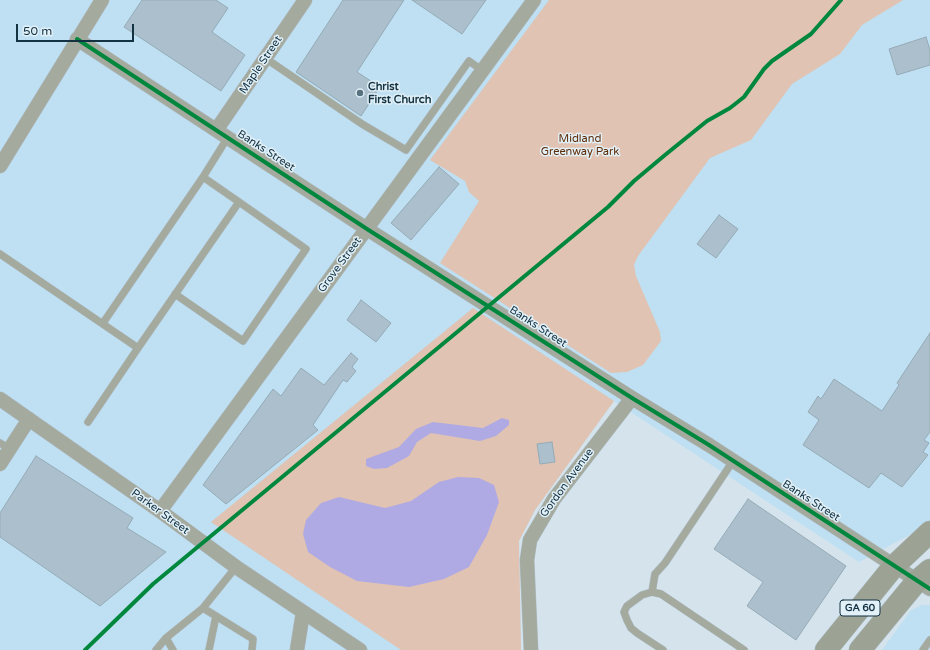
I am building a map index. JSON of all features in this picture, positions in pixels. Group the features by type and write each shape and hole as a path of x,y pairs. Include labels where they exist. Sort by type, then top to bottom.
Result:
{"main road":[{"name":"GA 60","path":"826,650 894,566 930,532"},
{"name":"GA 60","path":"860,650 926,580"}],"street":[{"path":"2,159 102,0"},
{"name":"Maple Street","path":"223,133 265,58 305,0"},
{"name":"Grove Street","path":"160,511 534,0"},
{"name":"Banks Street","path":"77,38 367,229 733,461 894,566 926,580"},
{"name":"Gordon Avenue","path":"531,650 527,560 530,540 554,499 632,398"},
{"name":"Parker Street","path":"0,399 236,566 360,650"},
{"path":"0,464 5,446 29,419"},
{"path":"297,650 303,612"}],"lane":[{"path":"265,58 362,124 406,150 469,62 483,71"},
{"path":"103,322 203,177 223,133"},
{"path":"175,294 243,341 306,249 203,177"},
{"path":"88,422 238,202"},
{"path":"0,254 103,322 138,348"},
{"path":"652,592 655,574 665,563 733,461"},
{"path":"156,650 166,638 202,608 236,566"},
{"path":"663,650 630,628 624,612 627,606 642,595 652,592 661,594 744,650"},
{"path":"202,608 253,639 252,650"},
{"path":"209,650 216,616"},
{"path":"166,638 173,650"},
{"path":"923,650 930,640"}],"shaded area":[{"path":"0,0 930,0 930,524 859,562 614,401 535,510 519,541 521,650 0,650"},
{"path":"502,418 509,420 509,425 496,436 480,441 431,433 417,442 409,456 387,468 374,469 366,466 366,459 399,447 416,429 433,422 483,428"},
{"path":"458,477 479,478 494,485 499,502 487,535 469,567 444,579 409,587 357,581 330,567 308,552 303,534 306,520 321,503 339,497 385,508 411,501 439,482"},
{"path":"922,605 930,605 930,650 882,650 911,610"}],"green space":[{"name":"Midland Greenway Park","path":"549,0 903,0 862,25 840,54 792,84 751,140 710,158 638,256 634,265 636,276 660,332 661,341 643,365 627,372 611,373 440,263 479,201 469,192 465,181 430,160"},
{"path":"473,308 614,401 535,510 519,541 521,650 401,650 211,522"}],"building":[{"path":"142,0 216,0 228,8 212,32 245,55 221,91 124,27"},
{"path":"343,0 404,0 357,72 380,87 361,116 296,72"},
{"path":"412,0 486,0 462,34"},
{"path":"926,37 930,50 930,65 897,75 889,49"},
{"path":"439,167 459,184 411,240 391,223"},
{"path":"719,215 738,229 716,258 697,244"},
{"path":"361,300 391,323 376,342 347,320"},
{"path":"930,333 930,432 924,440 929,443 923,452 928,455 902,487 881,473 869,488 803,445 819,420 808,412 818,396 821,399 834,379 882,411 899,385 897,383"},
{"path":"351,353 358,359 352,367 356,371 347,382 343,380 313,425 318,430 226,504 203,485 273,389 281,396 301,368 324,385"},
{"path":"552,442 555,462 540,464 537,444"},
{"path":"36,456 133,518 127,528 166,552 100,606 0,537 0,513"},
{"path":"748,499 846,566 796,640 747,606 763,582 714,549"}],"cycle path":[{"path":"85,650 153,584 608,207 634,181 665,155 707,121 730,108 744,97 764,69 772,61 811,34 841,0"},
{"path":"77,39 367,229 632,398 709,445 930,589"}],"place":[{"name":"Christ First Church","path":"360,93"}]}
